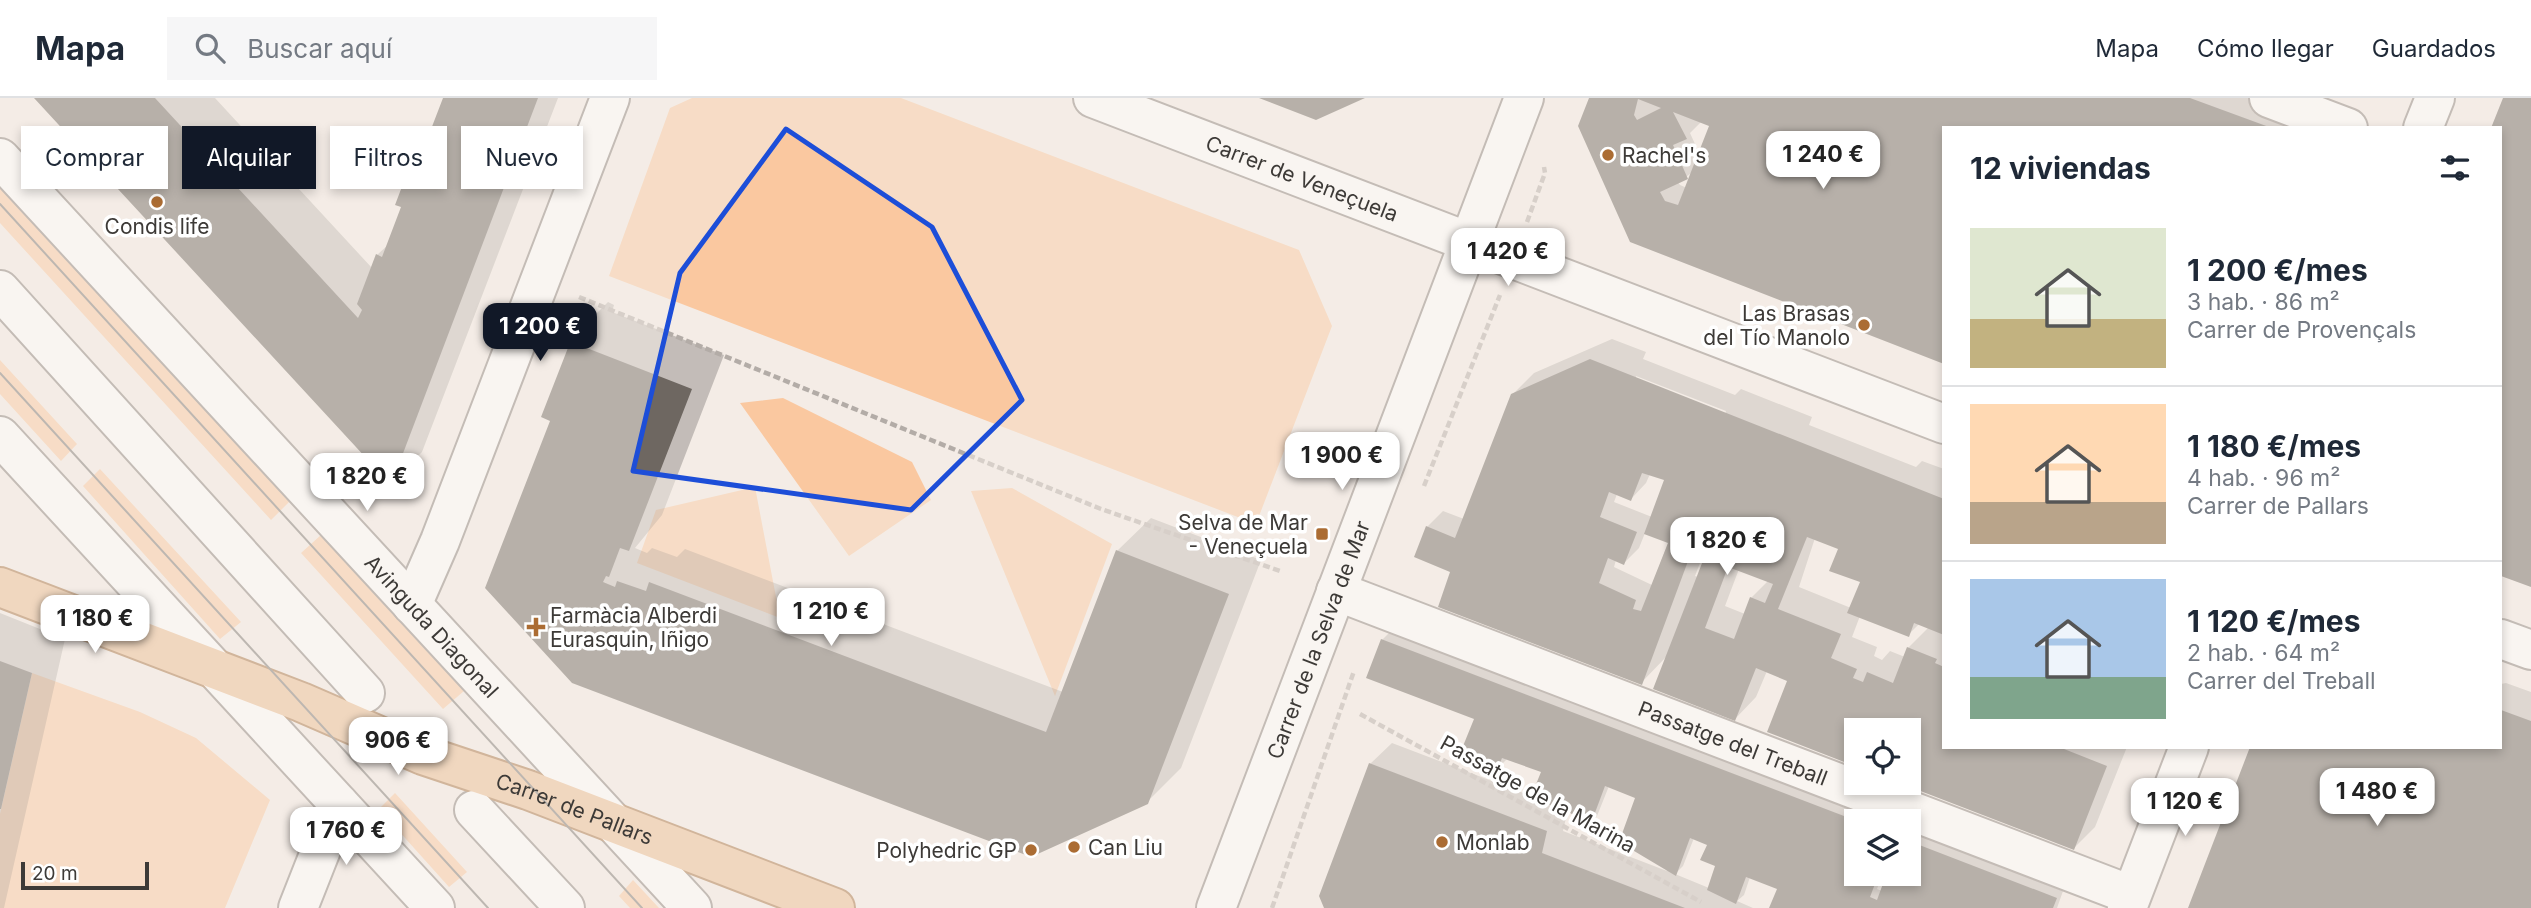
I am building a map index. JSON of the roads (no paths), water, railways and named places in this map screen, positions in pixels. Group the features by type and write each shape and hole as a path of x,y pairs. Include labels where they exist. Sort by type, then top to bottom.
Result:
{"main road":[{"name":"Carrer de Pallars","path":"0,587 301,702 423,755 610,821 835,908"}],"street":[{"path":"412,605 440,541 610,98"},
{"name":"Carrer de Veneçuela","path":"1093,98 1942,423"},
{"name":"Carrer de la Selva de Mar","path":"1216,908 1524,98"},
{"path":"2269,98 2343,126"},
{"path":"2424,126 2434,98"},
{"name":"Avinguda Diagonal","path":"0,158 692,908"},
{"path":"0,290 365,693"},
{"path":"0,436 435,908"},
{"name":"Passatge del Treball","path":"1336,591 2129,902"},
{"path":"2502,639 2531,650"},
{"path":"2129,902 2188,749"},
{"path":"298,908 339,804"},
{"path":"474,810 565,908"}],"tram line":[{"path":"0,204 642,908"},
{"path":"0,373 488,908"}],"place":[{"name":"Rachel's","path":"1608,155"},
{"name":"Condis life","path":"157,202"},
{"name":"Las Brasas del Tío Manolo","path":"1864,325"},
{"name":"Selva de Mar - Veneçuela","path":"1322,534"},
{"name":"Farmàcia Alberdi Eurasquin, Iñigo","path":"536,627"},
{"name":"Monlab","path":"1442,842"},
{"name":"Can Liu","path":"1074,847"},
{"name":"Polyhedric GP","path":"1031,850"}]}
